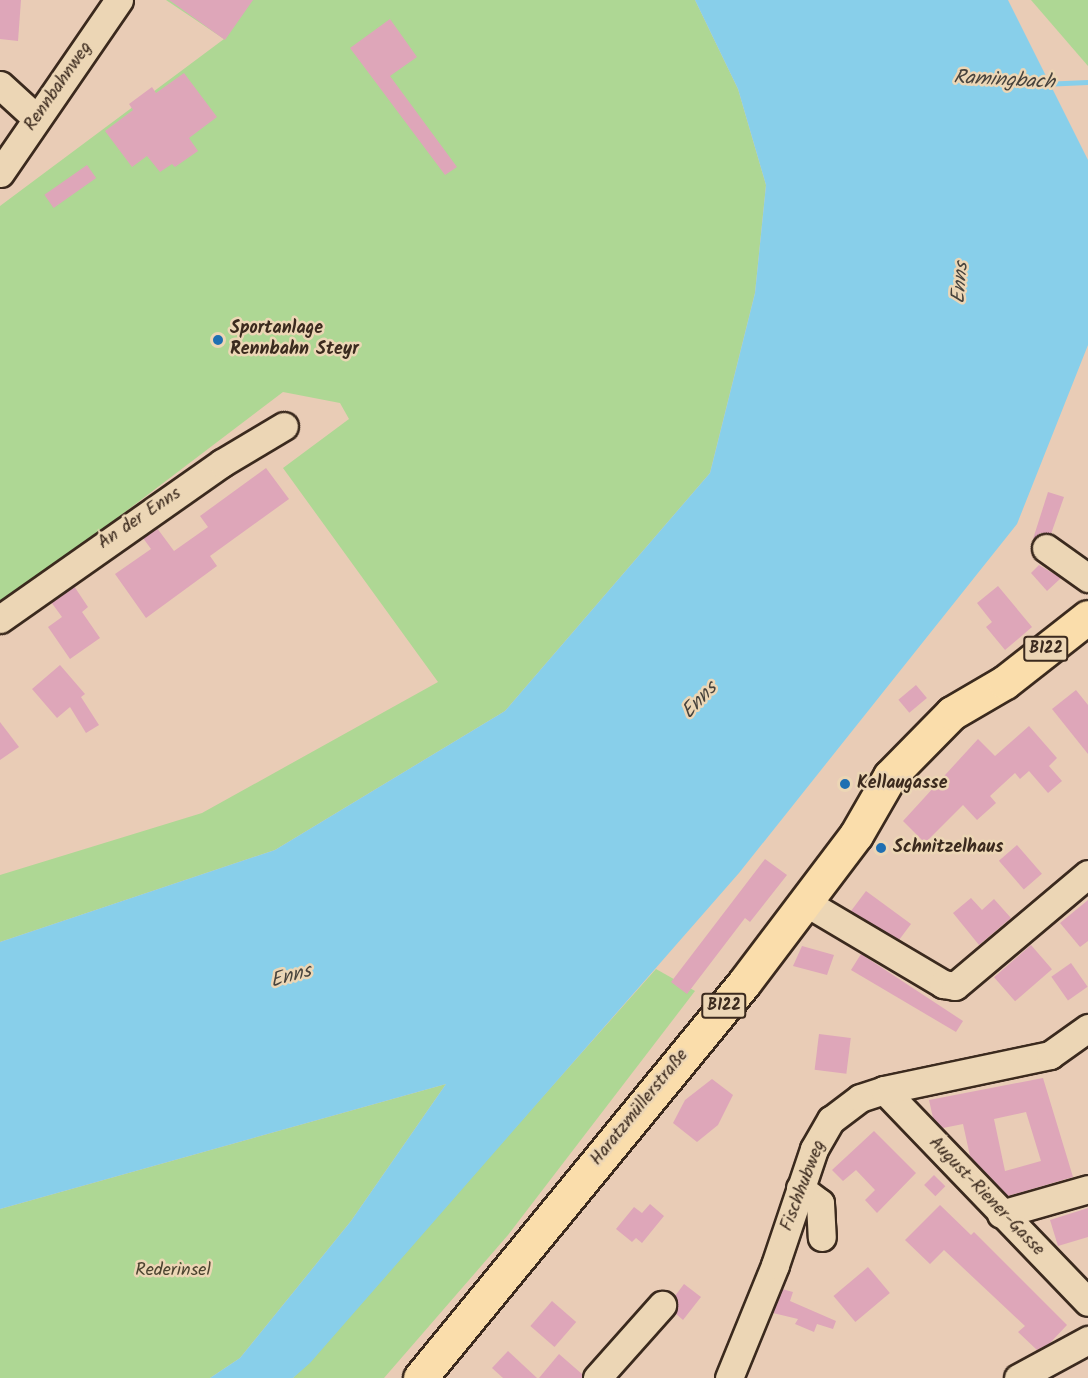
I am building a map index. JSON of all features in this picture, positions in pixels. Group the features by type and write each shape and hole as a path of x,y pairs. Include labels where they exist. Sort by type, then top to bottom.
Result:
{"main road":[{"name":"Haratzmüllerstraße","path":"420,1378 744,983 856,835 879,792 919,745 952,713 1005,682 1088,617"}],"street":[{"name":"Rennbahnweg","path":"0,174 35,117 45,109 119,0"},
{"path":"0,85 35,117"},
{"name":"An der Enns","path":"0,619 222,463 284,426"},
{"path":"1046,548 1088,578"},
{"path":"805,902 943,984 955,986 1088,874"},
{"name":"Fischhubweg","path":"729,1378 775,1265 814,1149 831,1120 860,1098 884,1090 1050,1055 1088,1028"},
{"name":"August-Riener-Gasse","path":"884,1090 1088,1302"},
{"path":"800,1188 820,1203 822,1237"},
{"path":"1001,1214 1088,1189"},
{"path":"597,1378 662,1305"},
{"path":"1018,1378 1088,1340"}],"green space":[{"path":"166,0 695,0 738,89 766,185 755,293 710,473 505,711 275,850 0,942 0,875 202,813 438,682 283,468 349,419 340,403 283,392 0,607 0,206 224,39"},
{"path":"1031,0 1088,0 1088,66"},
{"path":"656,969 695,991 508,1235 384,1378 293,1378"},
{"name":"Rederinsel","path":"446,1084 351,1221 240,1358 210,1378 0,1378 0,1209"}],"water":[{"name":"Enns","path":"695,0 1008,0 1088,160 1088,345 1017,524 739,873 310,1363 293,1378 210,1378 240,1358 351,1221 446,1084 0,1209 0,942 275,850 505,711 710,473 755,293 766,185 738,89"}],"building":[{"path":"0,0 21,0 18,41 0,39"},
{"path":"169,0 253,0 225,40"},
{"path":"390,19 417,57 390,76 457,167 445,175 350,48"},
{"path":"184,73 217,117 189,138 198,151 175,167 172,164 160,172 147,156 132,167 105,131 133,110 129,104 152,87 156,93"},
{"path":"87,165 96,178 54,208 44,195"},
{"path":"266,468 289,499 210,556 217,566 146,618 115,574 151,549 143,538 157,528 174,551 208,527 200,516"},
{"path":"1048,492 1064,497 1051,534 1040,533 1033,539"},
{"path":"1039,565 1061,578 1047,591 1031,573"},
{"path":"74,586 88,607 82,612 100,638 70,659 48,627 62,617 51,602"},
{"path":"998,586 1032,627 1005,650 986,627 992,622 977,603"},
{"path":"60,665 85,694 81,697 99,725 86,733 70,707 57,718 32,689"},
{"path":"916,685 927,698 909,713 898,700"},
{"path":"1076,690 1088,705 1088,754 1052,709"},
{"path":"0,722 19,747 0,760"},
{"path":"1029,726 1057,758 1049,766 1062,781 1048,793 1029,771 1020,779 1015,773 990,796 996,803 977,820 963,805 925,843 903,821 978,739 995,756"},
{"path":"1017,845 1042,874 1024,889 999,861"},
{"path":"765,859 787,875 750,922 745,918 687,994 671,982"},
{"path":"866,891 911,924 899,940 851,911"},
{"path":"971,898 982,910 994,899 1011,918 979,945 953,913"},
{"path":"1088,900 1088,941 1080,947 1060,923"},
{"path":"1031,945 1052,969 1015,1001 994,977"},
{"path":"802,946 834,955 827,975 793,966"},
{"path":"861,954 963,1021 956,1032 851,970"},
{"path":"1071,963 1088,987 1068,1001 1051,977"},
{"path":"819,1034 851,1038 846,1074 815,1070"},
{"path":"1043,1078 1073,1177 1008,1196 970,1156 963,1124 943,1128 933,1118 929,1100","holes":["1026,1112 1041,1161 1005,1171 994,1119"]},
{"path":"712,1079 733,1095 718,1125 697,1142 673,1123 685,1100"},
{"path":"874,1131 916,1173 877,1213 865,1200 875,1190 856,1170 843,1181 832,1170"},
{"path":"934,1175 945,1186 935,1196 924,1185"},
{"path":"650,1204 664,1216 642,1243 636,1238 632,1242 616,1229 634,1207 642,1213"},
{"path":"940,1205 971,1235 974,1232 1067,1325 1050,1343 1037,1350 1018,1332 1025,1326 944,1250 930,1264 905,1240"},
{"path":"1088,1208 1088,1237 1058,1246 1050,1220"},
{"path":"868,1267 890,1293 855,1322 834,1296"},
{"path":"684,1284 701,1297 683,1320 675,1313 675,1296"},
{"path":"782,1289 793,1292 790,1301 836,1321 833,1329 817,1324 814,1332 795,1324 798,1319 773,1313"},
{"path":"552,1301 576,1322 555,1347 530,1326"},
{"path":"508,1351 537,1378 503,1378 492,1368"},
{"path":"559,1354 582,1374 582,1378 539,1378"}],"waterway":[{"name":"Ramingbach","path":"1042,84 1088,82"}],"place":[{"name":"Sportanlage Rennbahn Steyr","path":"218,340"},
{"name":"Kellaugasse","path":"845,784"},
{"name":"Schnitzelhaus","path":"881,848"}]}
